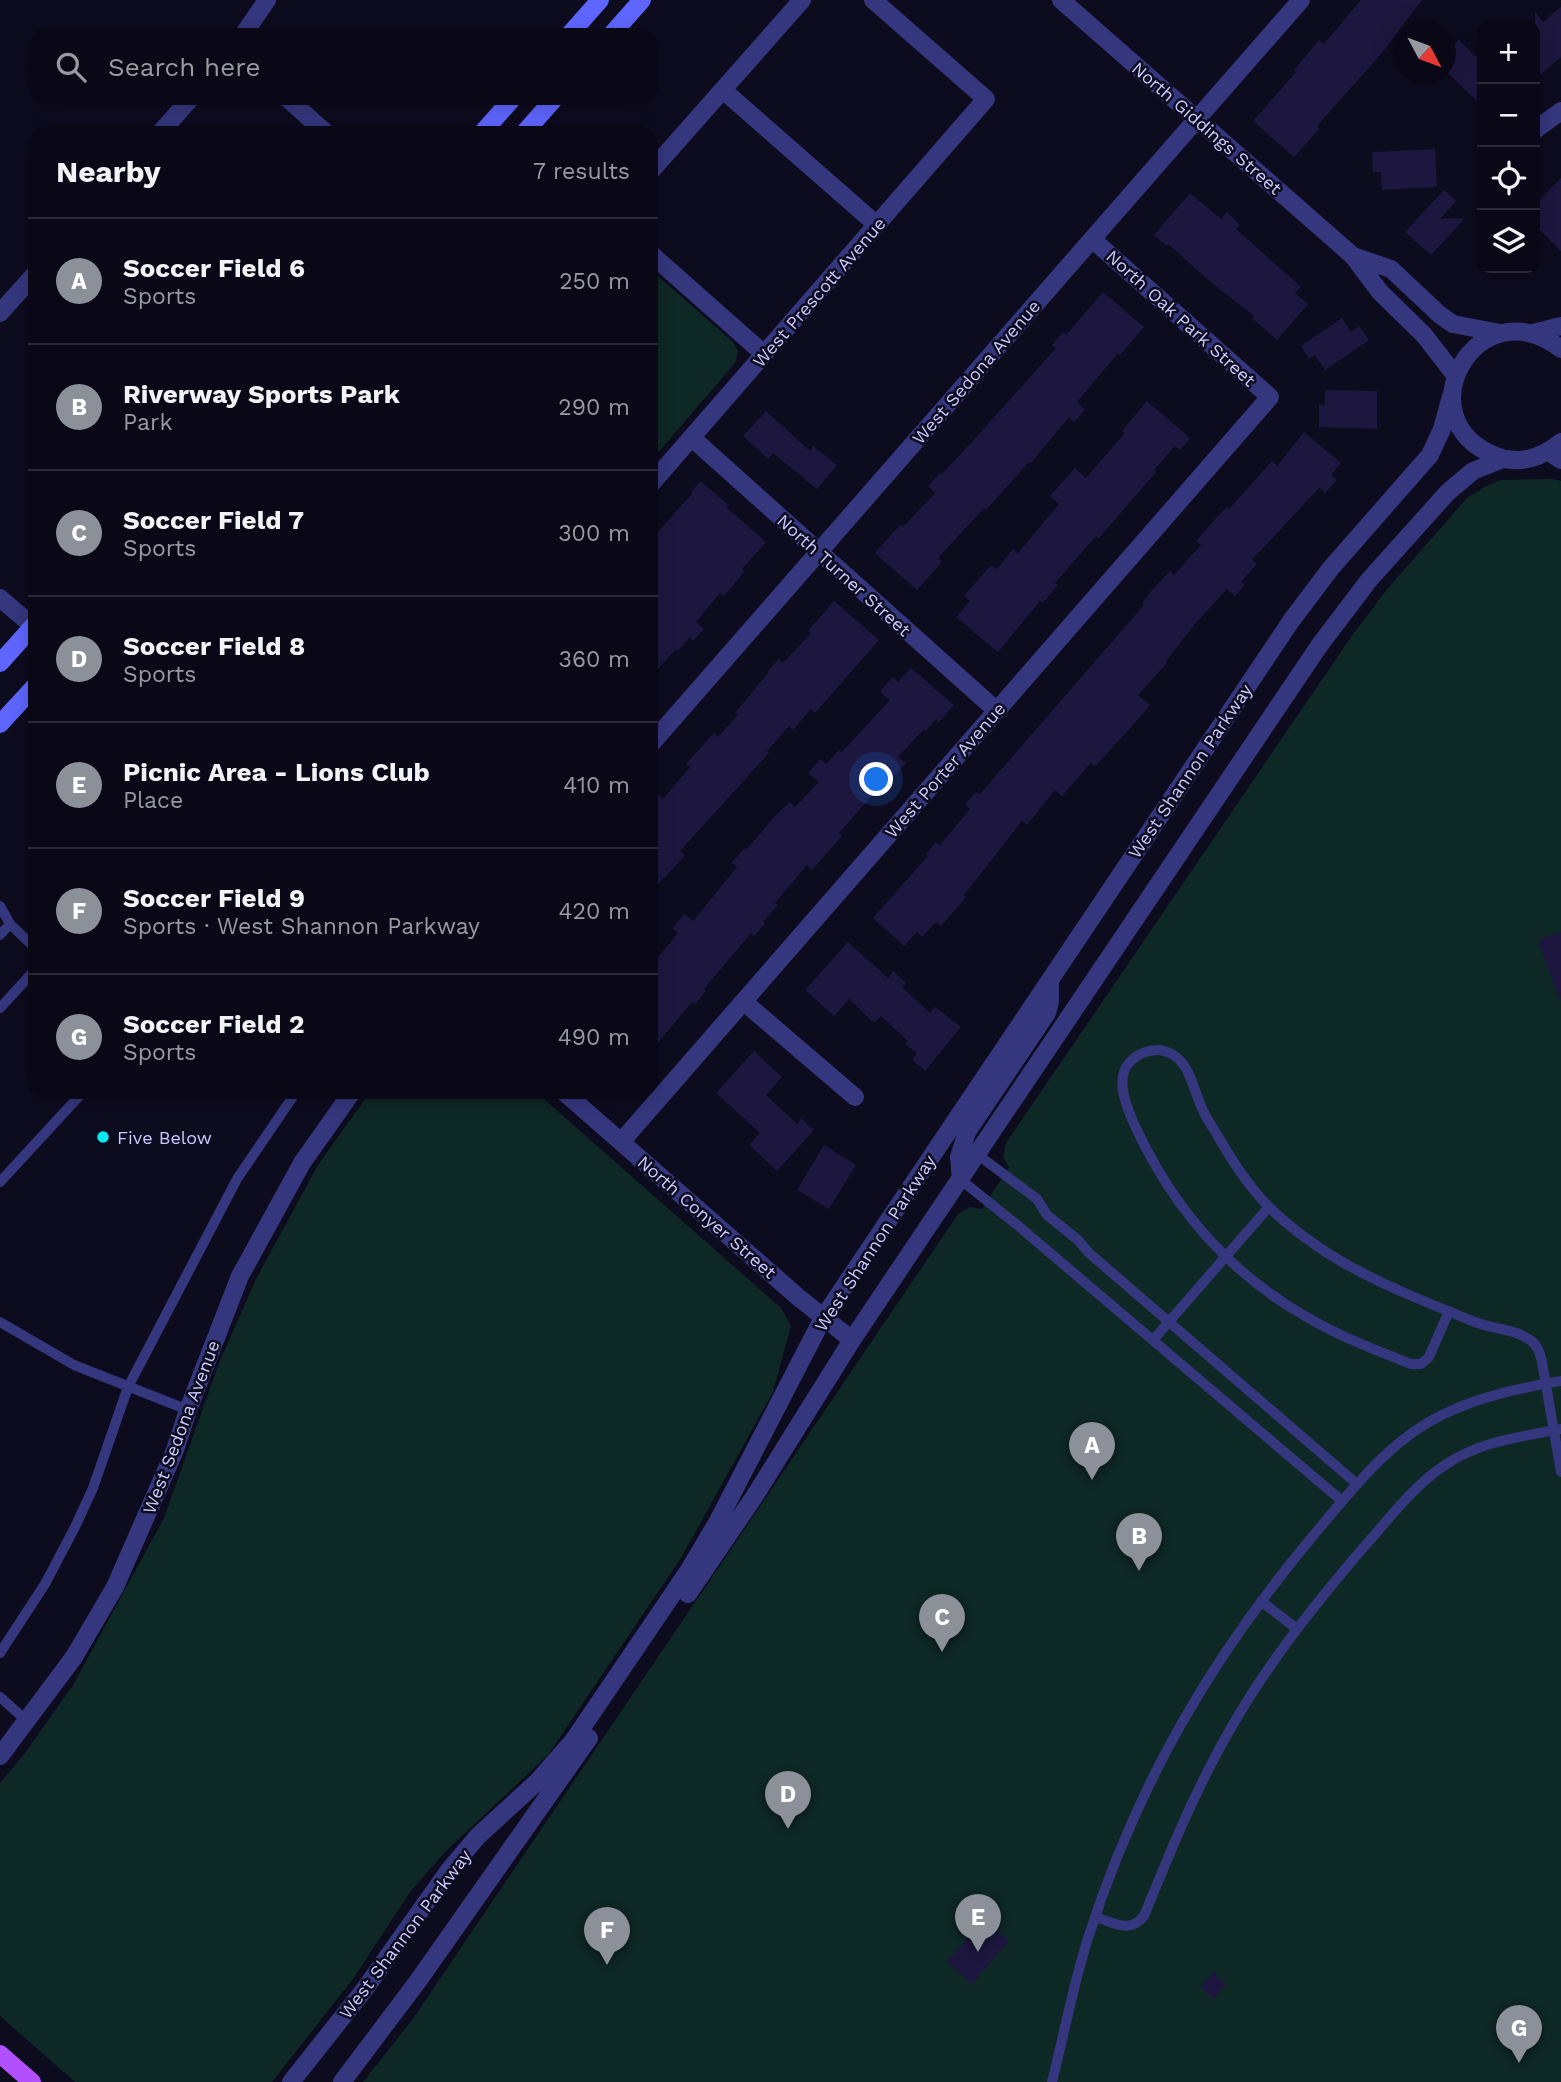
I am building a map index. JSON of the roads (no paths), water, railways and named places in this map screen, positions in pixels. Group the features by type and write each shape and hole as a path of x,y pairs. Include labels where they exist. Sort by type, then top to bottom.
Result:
{"main road":[{"path":"575,28 600,0"},
{"path":"617,28 642,0"},
{"path":"488,126 507,105"},
{"path":"530,126 549,105"},
{"path":"0,663 28,633"},
{"path":"0,724 28,694"},
{"path":"0,2054 32,2082"}],"street":[{"path":"248,28 267,0"},
{"path":"658,163 802,0"},
{"name":"West Prescott Avenue","path":"658,476 986,99 873,0"},
{"name":"North Giddings Street","path":"1061,0 1353,256 1380,292 1424,335 1455,375"},
{"name":"West Sedona Avenue","path":"658,736 1199,120 1301,0"},
{"path":"723,90 877,225"},
{"path":"166,126 185,105"},
{"path":"295,105 318,126"},
{"path":"1540,126 1561,111"},
{"name":"North Oak Park Street","path":"1092,239 1270,397"},
{"name":"North Giddings Street","path":"1353,256 1391,269 1440,316 1453,324 1500,333 1533,333"},
{"path":"658,260 764,355"},
{"path":"0,313 28,282"},
{"path":"1533,333 1561,326"},
{"path":"1455,375 1465,356 1481,342 1500,333"},
{"path":"1533,333 1561,349"},
{"name":"West Shannon Parkway","path":"291,2082 364,1990 450,1869 478,1836 538,1781 573,1741 701,1550 823,1318 1291,621 1331,568 1430,455 1442,429 1455,375"},
{"path":"1451,396 1455,418 1466,437 1483,451 1503,459 1519,460 1557,451"},
{"name":"West Porter Avenue","path":"621,1142 1270,397"},
{"name":"North Turner Street","path":"692,438 997,711"},
{"name":"West Shannon Parkway","path":"342,2082 418,1981 551,1793 754,1497 852,1340 1343,614 1369,580 1448,492 1473,471 1503,459"},
{"path":"0,598 28,621"},
{"path":"961,1180 958,1157 967,1132 1047,1013 1050,981"},
{"path":"744,1002 855,1097"},
{"name":"West Sedona Avenue","path":"0,1756 74,1657 115,1587 175,1450 240,1276 302,1163 347,1099"},
{"name":"North Conyer Street","path":"572,1099 823,1318 852,1340"}],"lane":[{"path":"0,906 10,924 28,941"},
{"path":"0,935 10,924"},
{"path":"0,1008 28,978"},
{"path":"1449,1311 1429,1357 1421,1364 1411,1364 1306,1317 1270,1294 1224,1257 1185,1212 1145,1148 1124,1095 1122,1078 1129,1062 1145,1051 1164,1051 1180,1060 1189,1074 1201,1107 1234,1164 1268,1208 1296,1232 1353,1268 1477,1323 1531,1340 1539,1350 1557,1430 1561,1472"},
{"path":"0,1182 77,1099"},
{"path":"0,1653 45,1584 75,1527 93,1488 128,1387 237,1179 291,1099"},
{"path":"978,1155 1037,1199 1047,1215 1078,1240 1089,1253 1357,1484"},
{"path":"961,1180 1342,1501"},
{"path":"1153,1340 1268,1208"},
{"path":"0,1322 74,1365 188,1410"},
{"path":"1052,2082 1066,2016 1096,1917 1129,1827 1163,1753 1218,1661 1261,1601 1342,1501 1394,1447 1444,1414 1507,1391 1561,1381"},
{"path":"1096,1917 1127,1927 1137,1925 1144,1916 1183,1821 1244,1707 1297,1629 1400,1507 1445,1465 1487,1444 1557,1430"},
{"path":"1261,1601 1297,1629"},
{"path":"0,1697 28,1722"}],"place":[{"name":"Five Below","path":"103,1137"},
{"name":"Soccer Field 6","path":"1092,1480"},
{"name":"Riverway Sports Park","path":"1139,1571"},
{"name":"Soccer Field 7","path":"942,1652"},
{"name":"Soccer Field 8","path":"788,1829"},
{"name":"Picnic Area - Lions Club","path":"978,1952"},
{"name":"Soccer Field 9","path":"607,1965"},
{"name":"Soccer Field 2","path":"1519,2063"}]}
